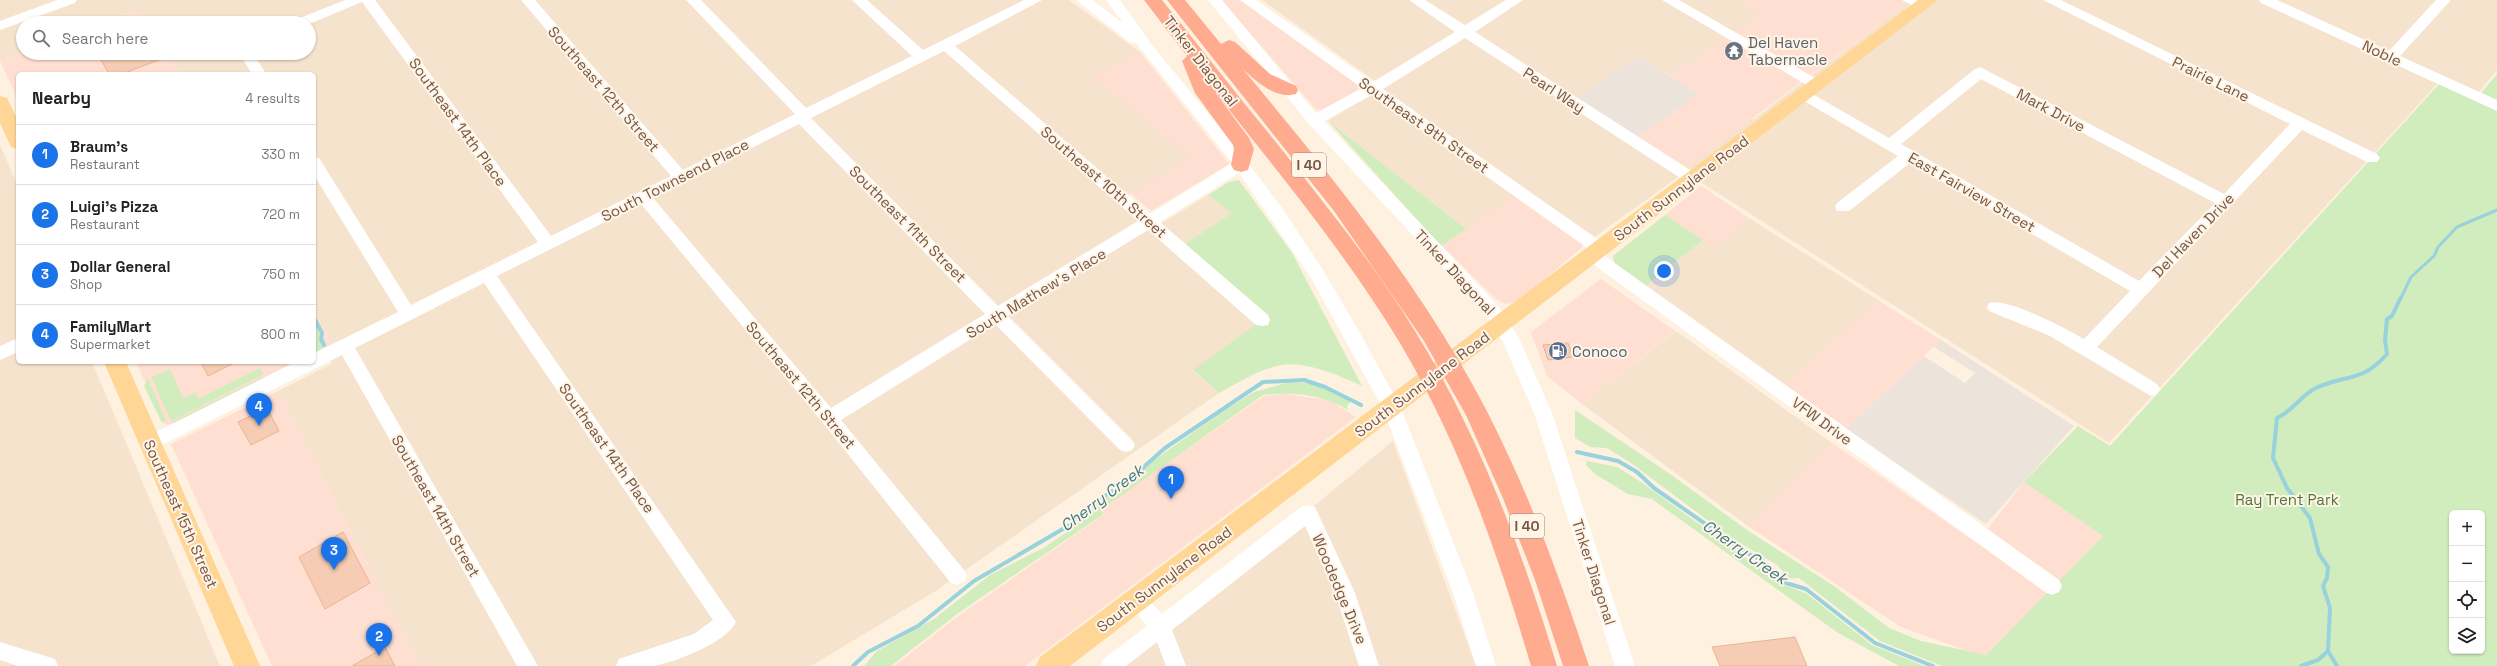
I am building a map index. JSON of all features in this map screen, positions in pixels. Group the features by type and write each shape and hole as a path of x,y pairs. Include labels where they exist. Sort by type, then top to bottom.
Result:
{"highway":[{"name":"Tinker Diagonal","path":"1153,0 1346,245 1381,295 1414,349 1445,406 1496,516 1519,580 1544,666"},
{"name":"Tinker Diagonal","path":"1176,0 1361,232 1432,336 1464,390 1520,508 1576,666"},
{"path":"1180,0 1255,73 1289,90"},
{"path":"1181,36 1204,93 1242,143 1244,149 1241,165"}],"main road":[{"name":"South Sunnylane Road","path":"1049,666 1811,90 1920,2"},
{"path":"0,102 16,138"},
{"name":"Southeast 15th Street","path":"116,364 247,666"}],"street":[{"path":"27,16 70,0"},
{"path":"316,17 357,0"},
{"name":"Southeast 14th Place","path":"368,0 548,244"},
{"name":"Southeast 12th Street","path":"528,0 681,177"},
{"name":"Southeast 11th Street","path":"693,0 799,108 806,123 999,315 1126,445"},
{"path":"859,0 922,57"},
{"path":"1083,0 1147,48"},
{"path":"1113,0 1147,48 1241,165 1303,250 1392,408 1463,593 1486,666"},
{"name":"Tinker Diagonal","path":"1215,0 1314,120 1493,311 1510,338 1543,413 1625,666"},
{"name":"Southeast 9th Street","path":"1248,0 1596,252"},
{"name":"Pearl Way","path":"1416,0 1693,179"},
{"path":"1314,120 1372,89 1516,0"},
{"name":"East Fairview Street","path":"1669,0 1811,90 1890,145 2140,290"},
{"name":"Prairie Lane","path":"2050,0 2372,158"},
{"name":"Noble","path":"2266,0 2497,106"},
{"path":"2391,57 2444,0"},
{"name":"South Townsend Place","path":"316,360 946,45 1029,1"},
{"path":"0,26 16,20"},
{"name":"Southeast 10th Street","path":"946,45 1262,320"},
{"path":"250,60 258,72"},
{"name":"Mark Drive","path":"1890,145 1980,72 2225,201"},
{"name":"Del Haven Drive","path":"2086,348 2300,122"},
{"path":"1843,207 1909,156"},
{"path":"316,165 408,314"},
{"name":"South Mathew's Place","path":"829,418 1151,222 1241,165"},
{"name":"Southeast 12th Street","path":"643,196 829,418 957,576"},
{"name":"VFW Drive","path":"1596,252 2052,586"},
{"name":"Southeast 14th Place","path":"487,274 726,622 700,641 626,666"},
{"path":"1995,307 2026,316 2086,348 2151,389"},
{"name":"Southeast 14th Street","path":"345,345 528,666"},
{"path":"0,353 16,346"},
{"path":"150,442 307,364"},
{"name":"Woodedge Drive","path":"1161,627 1308,513 1345,593 1369,666"},
{"path":"1136,600 1161,627 1176,666"},
{"path":"1110,666 1161,627"},
{"path":"0,650 48,666"}],"shaded area":[{"path":"0,0 1069,0 1140,52 1094,78 1191,157 1117,202 1149,231 1208,195 1233,213 1185,244 1262,320 1193,371 1219,393 934,592 811,666 420,666 278,391 331,364 333,346 316,316 316,72 178,72 171,60 316,60 316,16 141,16 137,10 120,16 16,16 16,55 0,61"},
{"path":"1221,0 1243,0 1364,86 1343,100 1322,110 1316,109"},
{"path":"1262,0 1736,0 1761,14 1670,76 1637,56 1576,99 1637,138 1754,119 1911,0 2497,0 2497,70 2475,97 2439,82 2109,443 1685,172 1593,238 1525,189 1466,229 1328,121 1382,86"},
{"path":"1736,0 1911,0 1691,164 1680,163 1637,138 1699,94 1670,76 1761,14"},
{"path":"137,10 141,16 120,16"},
{"path":"1140,52 1229,164 1151,211 1130,193 1191,157 1093,78"},
{"path":"16,55 16,60 171,60 178,72 16,72 16,96 0,61"},
{"path":"1637,56 1699,94 1637,138 1575,99"},
{"path":"0,145 16,182 16,364 93,364 220,666 0,666"},
{"path":"1701,186 1749,218 1713,247 1665,215"},
{"path":"1525,188 1593,238 1540,283 1514,302 1506,304 1496,299 1442,246"},
{"path":"1749,218 1878,300 1784,385 1644,287 1703,240 1713,247"},
{"path":"1601,279 1675,331 1582,404 1547,376 1531,332"},
{"path":"1878,300 1941,340 1846,429 1784,385"},
{"path":"316,316 333,346 316,354"},
{"path":"1676,331 1832,443 1748,526 1582,404"},
{"path":"1941,340 2074,426 1986,524 1846,429 1924,356 1965,383 1975,373 1934,347"},
{"path":"137,364 296,364 175,424 167,425 164,423"},
{"path":"278,391 420,666 272,666 171,444"},
{"path":"1285,394 1329,400 1356,417 1025,666 894,666 961,614 1105,514 1102,510 1128,490 1264,396"},
{"path":"1393,441 1476,666 1119,666"},
{"path":"1832,443 1977,543 2024,482 2103,536 1986,655 1976,654 1901,627 1748,526"}],"green space":[{"name":"Ray Trent Park","path":"2497,74 2497,666 1942,666 1880,641 1799,578 1790,579 1777,565 1730,537 1631,463 1607,448 1590,447 1575,438 1575,410 1670,474 1747,530 1834,586 1889,628 1921,641 1986,655 2103,536 2024,482 2078,426 2110,446 2440,83 2476,99"},
{"path":"1328,121 1466,229 1442,246 1439,244"},
{"path":"1239,180 1292,253 1362,386 1321,370 1287,364 1262,371 1219,393 1193,370 1262,320 1185,244 1232,213 1208,195 1229,182"},
{"path":"1665,215 1703,240 1644,287 1616,266 1613,256"},
{"path":"316,326 322,342 325,349 316,353"},
{"path":"260,368 264,374 171,421 151,377 170,369 183,398 195,392 198,399"},
{"path":"264,376 263,378 175,423 172,422"},
{"path":"148,379 166,420 162,423 144,386"},
{"path":"1290,382 1316,384 1351,401 1347,406 1348,410 1328,400 1307,395 1263,395 1101,510 1104,514 957,614 891,666 864,666 877,651 934,619 990,575 1045,547 1074,527 1086,512 1130,481 1150,463 1222,412 1254,392"},
{"path":"1587,461 1617,467 1641,482 1750,561 1761,565 1782,584 1807,594 1872,645 1924,666 1899,666 1838,633 1652,499 1628,494 1595,474 1586,465"}],"building":[{"path":"101,60 158,60 127,72 108,72"},
{"name":"Conoco","path":"1568,343 1573,357 1548,360 1543,345"},
{"path":"202,364 232,364 208,376"},
{"path":"267,408 279,431 251,445 238,422"},
{"path":"343,532 370,583 325,609 299,557"},
{"path":"1795,637 1807,666 1720,666 1712,647"},
{"path":"385,647 395,666 352,666"}],"waterway":[{"name":"Cherry Creek","path":"2400,300 2411,277 2434,256 2438,247 2457,227 2497,210"},
{"name":"Cherry Creek","path":"2328,651 2330,608 2323,586 2327,578 2328,567 2319,554 2310,518 2287,488 2273,458 2277,418 2283,415 2316,388 2361,374 2370,370 2378,363 2387,354 2385,340 2387,319 2392,316 2400,299"},
{"path":"316,322 322,333 321,339 324,345"},
{"name":"Cherry Creek","path":"853,666 868,652 918,626 974,581 1073,523 1082,511 1129,480 1165,448 1263,382 1304,380 1325,387 1361,405"},
{"name":"Cherry Creek","path":"1577,452 1618,461 1637,472 1654,488 1747,553 1763,561 1786,583 1806,589 1875,643 1933,666"},
{"name":"Cherry Creek","path":"2301,666 2318,660 2328,651"},
{"path":"2328,651 2337,666"}],"place":[{"name":"Del Haven Tabernacle","path":"1734,51"},
{"name":"Conoco","path":"1558,351"},
{"name":"FamilyMart","path":"259,426"},
{"name":"Braum's","path":"1171,499"},
{"name":"Dollar General","path":"334,570"},
{"name":"Luigi's Pizza","path":"379,656"}]}
